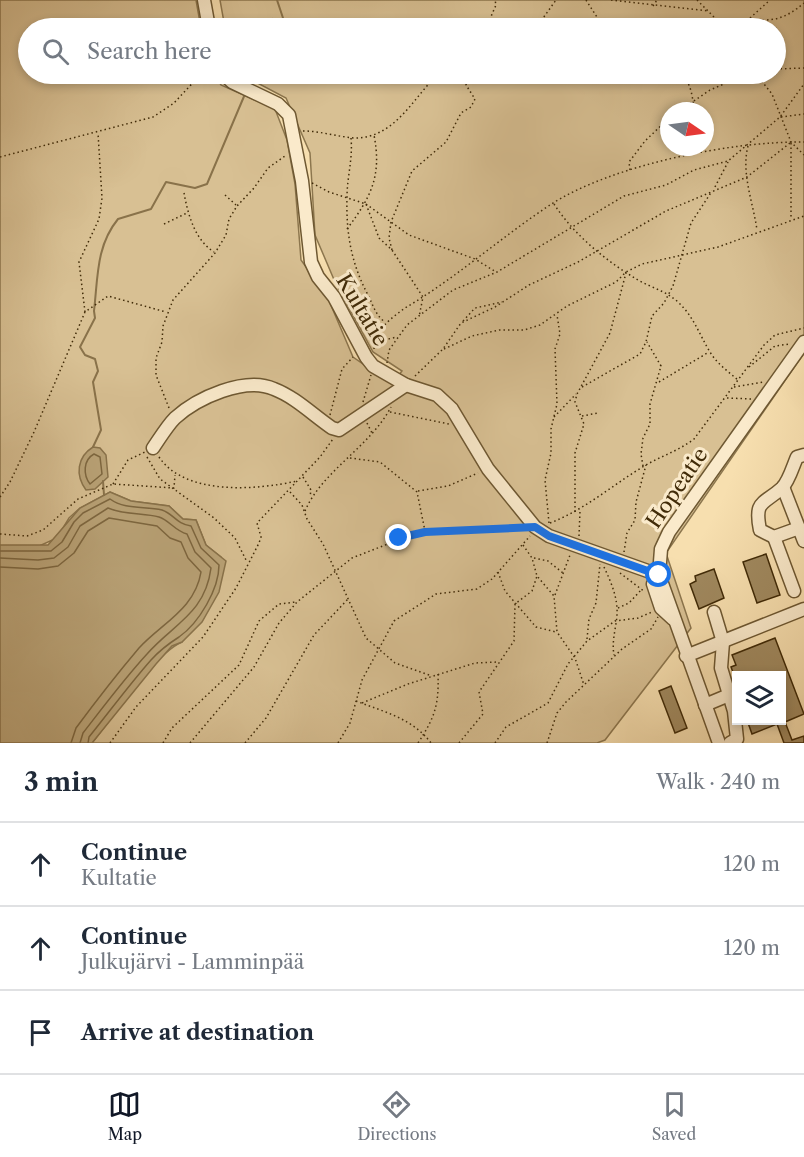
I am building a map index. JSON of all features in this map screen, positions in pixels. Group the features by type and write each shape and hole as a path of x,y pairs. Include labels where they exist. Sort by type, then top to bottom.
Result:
{"street":[{"path":"204,0 207,18"},
{"name":"Kultatie","path":"238,84 278,104 289,116 302,181 311,262 318,277 334,297 362,348 379,369 403,388 437,395 452,409 488,469 535,527 549,536 577,544 620,565 659,575"},
{"name":"Hopeatie","path":"719,743 686,656 659,575 661,549 669,532 777,379 798,343"},
{"path":"149,450 176,417 212,396 246,384 274,388 327,425 339,430 403,388"},
{"path":"794,591 774,537 759,530 756,513 763,500 783,487 797,457 804,455"},
{"path":"783,487 804,541"},
{"path":"774,537 799,528"},
{"path":"659,575 653,584 660,605 674,619"},
{"path":"686,656 804,609"},
{"path":"714,612 723,642 721,668 729,695 737,739 730,743"},
{"path":"705,705 729,695"}],"path":[{"path":"490,18 496,5 495,0"},
{"path":"543,18 556,0"},
{"path":"586,0 598,18"},
{"path":"611,0 709,11"},
{"path":"652,6 657,0"},
{"path":"697,0 716,18"},
{"path":"750,18 770,0"},
{"path":"784,18 804,3"},
{"path":"786,69 804,68"},
{"path":"0,157 123,127 164,111 191,84"},
{"path":"176,417 164,401 156,375 156,358 167,312 180,289 215,253 226,235 229,219 237,206 268,168 289,153 295,137 322,132 351,138 374,135 411,108 430,84"},
{"path":"392,250 389,238 391,222 412,171 446,142 461,113 471,107 475,99 466,84"},
{"path":"687,84 693,101 727,84"},
{"path":"764,84 772,94 791,142 804,155"},
{"path":"362,415 361,408 397,337 453,290 497,272 624,196 666,185 694,170 728,161 780,117 804,84"},
{"path":"780,117 804,114"},
{"path":"630,170 629,162 636,151 660,127"},
{"path":"85,312 80,287 79,262 99,219 102,198 98,132"},
{"path":"346,230 366,204 378,157 374,135"},
{"path":"351,138 352,159 347,196 346,230 350,252 375,310 386,322"},
{"path":"461,323 503,302 529,285 599,251 666,211 747,177 791,142"},
{"path":"791,142 791,220"},
{"path":"714,151 749,145 804,142"},
{"path":"749,145 745,158 758,231"},
{"path":"379,369 375,340 386,322 554,203 589,185 630,170 691,156"},
{"path":"582,387 640,354 646,342 652,316 669,294 691,223 723,177 728,161"},
{"path":"302,181 316,184 328,192 347,196 366,204 409,235 475,259 497,272"},
{"path":"184,193 188,213 203,245 215,253"},
{"path":"225,195 237,206"},
{"path":"554,203 569,227 626,273 669,294 696,321 709,351 718,363 739,381"},
{"path":"366,204 379,238 392,250 423,297 419,318"},
{"path":"164,224 188,213"},
{"path":"443,349 472,336 499,330 524,330 540,325 556,313 616,282 642,264 718,247 804,216"},
{"path":"553,419 582,387 610,333 626,273"},
{"path":"0,497 10,482 34,432 85,312 108,296 167,312"},
{"path":"310,498 389,412 403,388 443,349 461,323 475,308 503,302"},
{"path":"549,524 545,480 557,404 555,349 560,334 556,313"},
{"path":"190,743 254,667 279,623 297,602 336,569 370,549 425,532 535,527 549,524 580,510 643,466 680,450 694,439 764,345 775,335 804,328"},
{"path":"327,425 342,369 362,348 375,340 397,337"},
{"path":"643,466 641,454 650,424 650,405 658,382 656,376 661,366 646,342"},
{"path":"748,367 775,346 798,343"},
{"path":"658,382 709,351"},
{"path":"734,387 777,379"},
{"path":"575,512 575,453 583,432 582,416 575,402 577,394"},
{"path":"725,398 762,399"},
{"path":"389,412 447,425 458,420"},
{"path":"582,416 598,413"},
{"path":"149,450 175,474 235,489 298,480 303,477 339,430"},
{"path":"149,450 160,479 235,538 245,553 248,563"},
{"path":"112,484 128,460 139,455"},
{"path":"349,458 380,462 417,492 425,532"},
{"path":"647,464 636,502 635,520 627,533 620,565 660,605"},
{"path":"417,492 448,486 488,469"},
{"path":"174,488 175,474"},
{"path":"303,477 311,490 304,511"},
{"path":"110,743 136,707 203,637 236,588 261,537 257,523 290,491 298,480"},
{"path":"0,534 27,536 43,530 78,499 112,484 174,488"},
{"path":"290,491 304,511 336,569 366,638 395,663 432,676"},
{"path":"580,510 577,544 554,596 557,632 575,658 584,685"},
{"path":"339,743 377,649 394,621 436,594 477,589 498,572 535,527"},
{"path":"523,544 532,558 537,576 554,596"},
{"path":"587,640 589,619 596,603 601,557 615,593 617,608 611,641 615,656"},
{"path":"532,558 548,561 564,574"},
{"path":"498,572 505,591 536,627 557,632"},
{"path":"515,604 532,591 537,576"},
{"path":"617,608 629,603 642,589"},
{"path":"245,743 266,718 314,635 349,598"},
{"path":"163,743 172,728 239,665 259,621 279,604 297,602"},
{"path":"459,743 483,714 479,692 514,641 515,604"},
{"path":"495,743 498,735 506,727 548,703 568,664 587,640 615,621 638,618 660,605"},
{"path":"547,743 557,713 615,656 651,629 660,605"},
{"path":"362,703 432,676 475,663 488,665 500,662"},
{"path":"418,743 431,724 439,701 438,674"},
{"path":"355,700 393,713 424,734 431,743"},
{"path":"342,739 344,743"}],"shaded area":[{"path":"0,0 196,0 199,18 18,18 18,84 220,84 275,109 287,140 295,184 301,260 327,296 353,357 392,384 402,371 373,352 335,282 315,235 310,153 286,98 259,84 786,84 786,18 223,18 220,0 804,0 804,353 666,553 691,628 605,740 597,743 92,743 147,672 159,659 182,642 221,557 206,545 196,520 183,519 169,506 131,501 110,492 80,508 69,518 57,538 37,547 0,546"}],"water":[{"path":"93,447 100,448 106,455 108,477 95,489 86,490 80,478 79,467 84,456"},
{"path":"110,492 131,501 169,506 183,519 196,520 206,545 226,561 219,592 202,622 182,642 172,646 92,743 0,743 0,545 48,545 80,508"}],"building":[{"path":"766,554 780,595 757,603 743,562"},
{"path":"714,569 724,598 699,609 690,584 696,581 695,576"},
{"path":"775,638 804,714 786,722 786,671 732,671 731,667 736,665 732,655"},
{"path":"671,686 687,728 675,733 659,691"},
{"path":"749,725 774,725 752,734"},
{"path":"777,725 786,725 792,740 804,736 804,743 784,743"}],"waterway":[{"path":"277,0 283,18"},
{"path":"93,447 101,430 93,382 98,371 95,359 85,355 80,347 95,318 98,274 106,240 118,219 151,209 166,182 195,188 207,184 245,94"},
{"path":"103,481 104,495"}],"route":[{"path":"399,538 425,532 535,527 549,536 659,575"}]}
